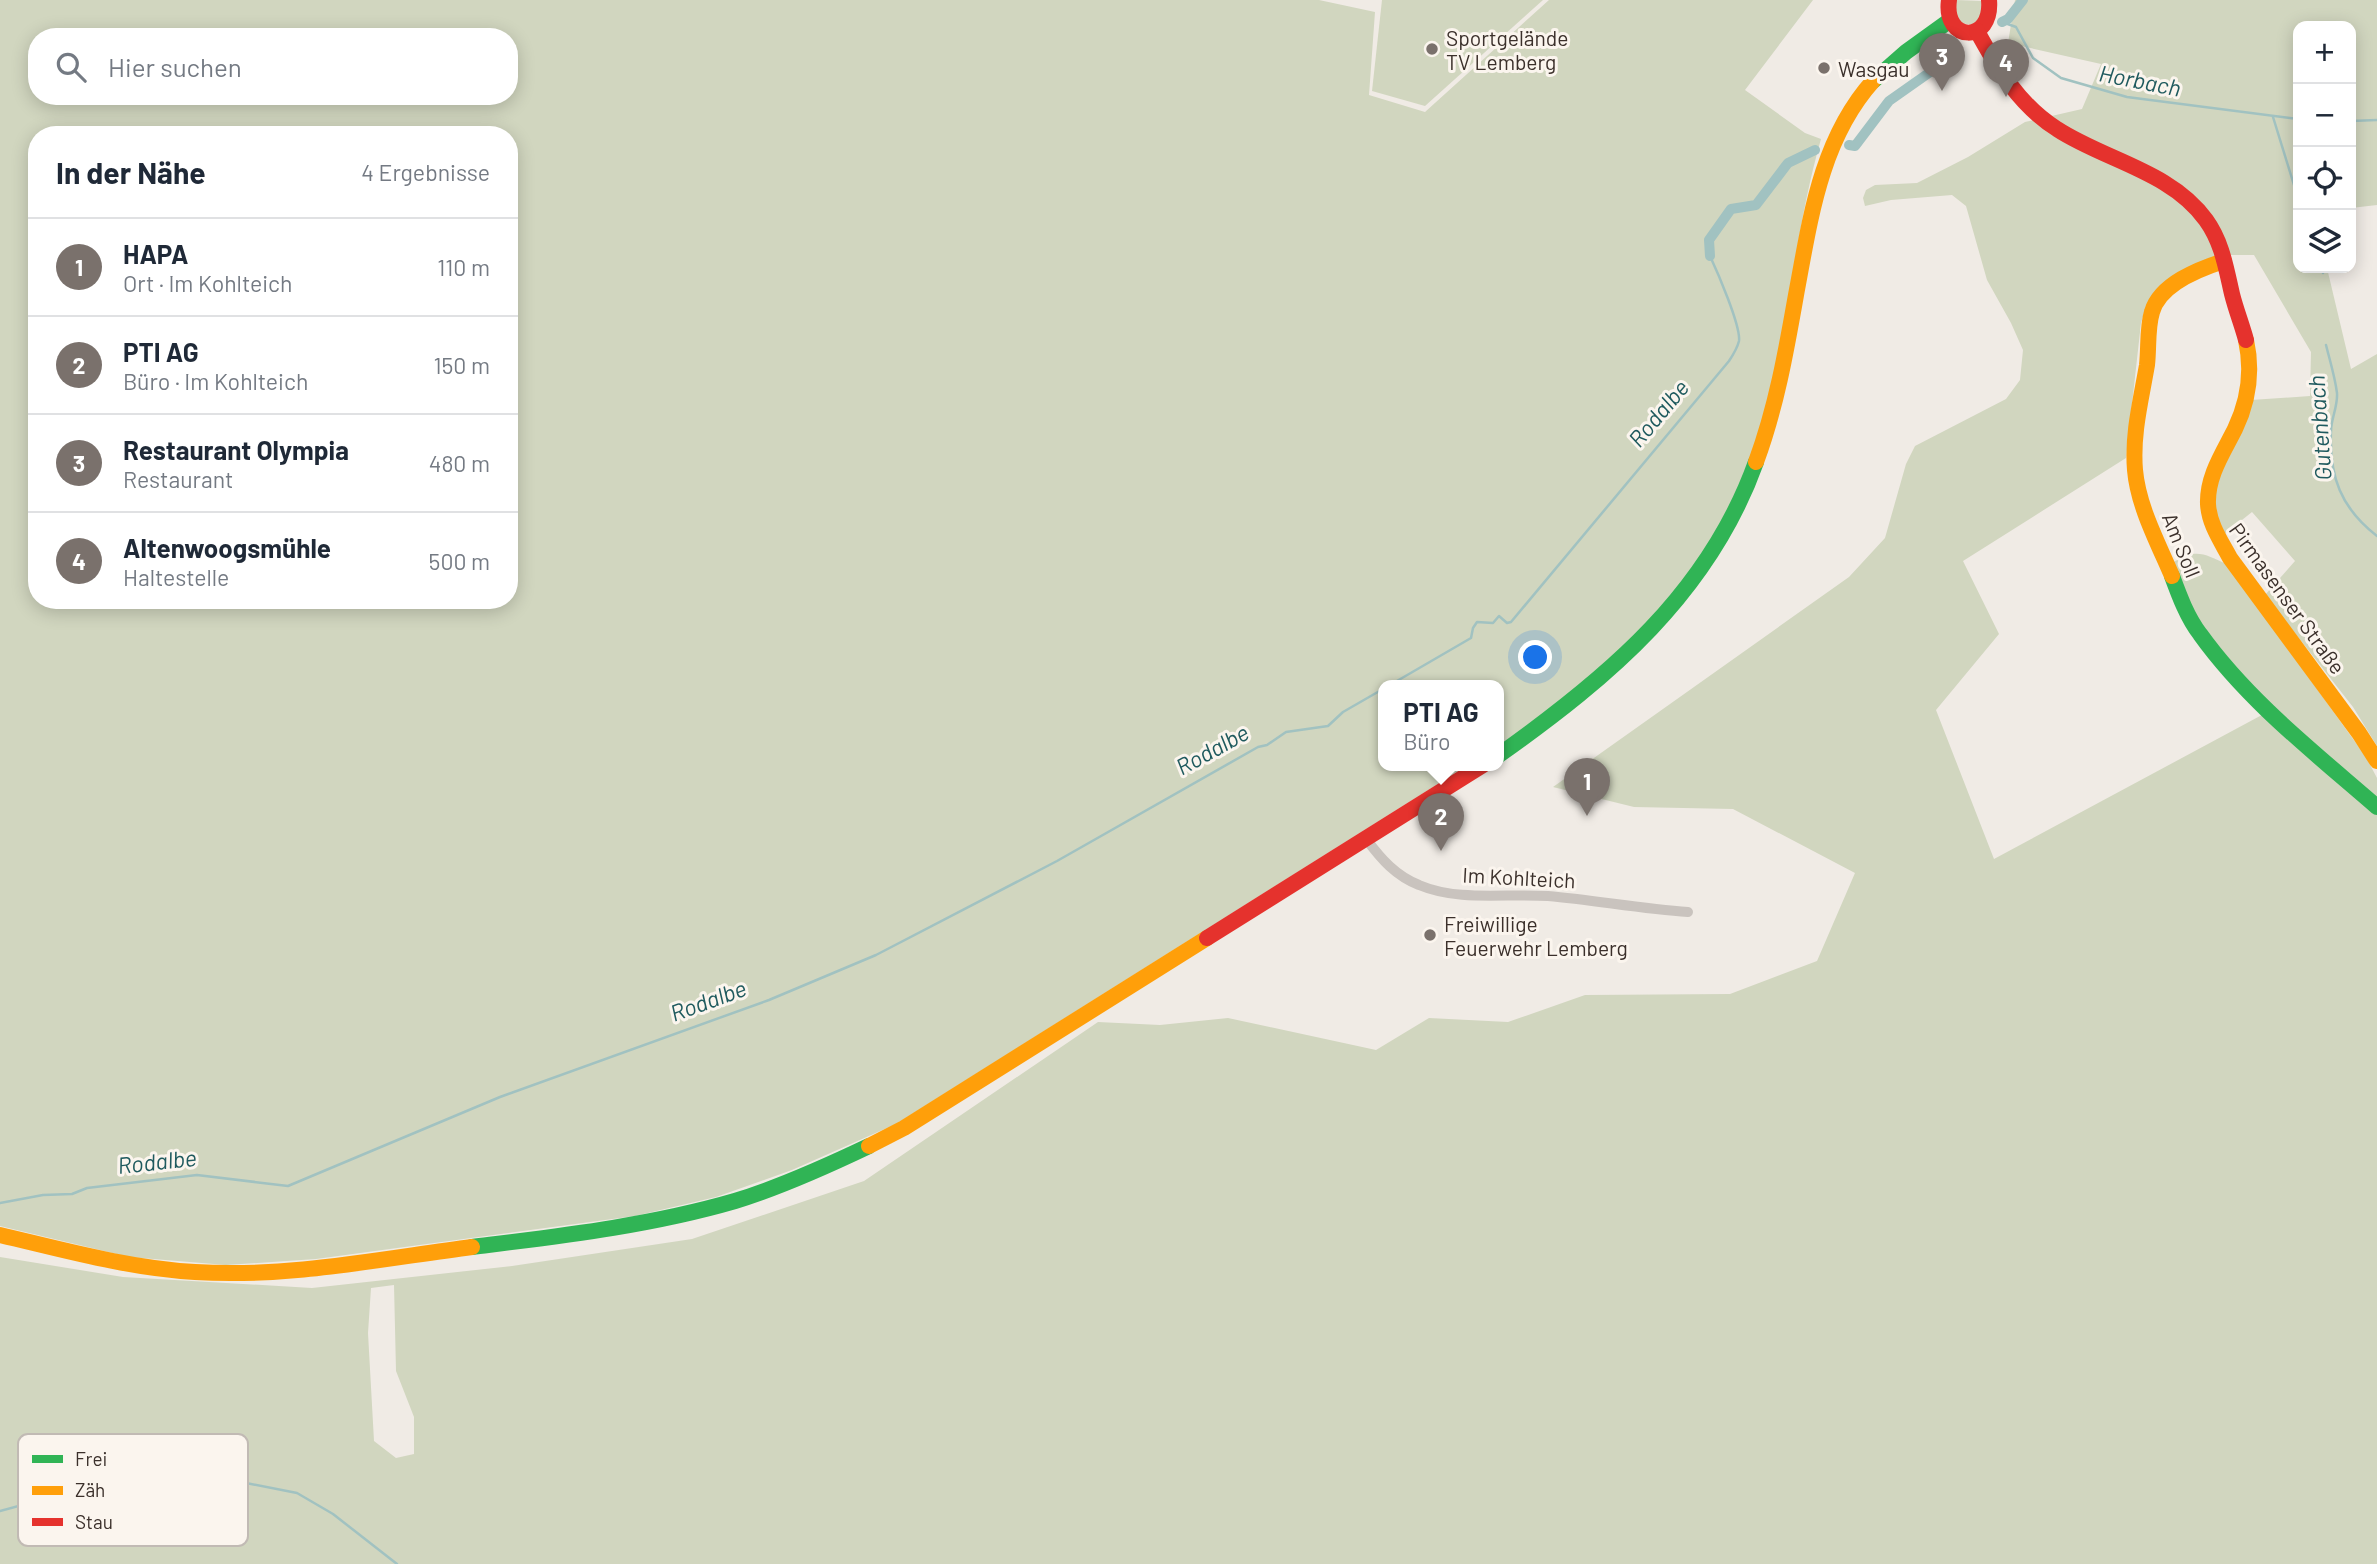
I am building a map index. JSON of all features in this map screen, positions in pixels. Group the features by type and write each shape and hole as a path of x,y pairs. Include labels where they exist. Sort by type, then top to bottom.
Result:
{"street":[{"path":"1949,0 1946,9 1949,21 1958,30 1970,32 1977,31 1988,22 1991,15 1990,0"},
{"path":"1504,751 1576,700 1622,661 1672,607 1705,562 1748,482 1770,421 1779,388 1810,215 1821,177 1840,129 1860,97 1881,73 1949,21"},
{"name":"Pirmasenser Straße","path":"1977,31 2004,77 2041,117 2075,139 2162,182 2187,199 2207,220 2219,243 2224,261 2246,348 2250,377 2242,409 2212,475 2207,499 2211,525 2217,540 2360,733 2377,761"},
{"name":"Am Soll","path":"2224,261 2195,272 2162,294 2152,311 2135,440 2135,472 2143,503 2168,570 2199,633 2257,701 2377,807"},
{"path":"0,1235 129,1265 230,1273 318,1267 588,1232 685,1213 739,1199 816,1171 904,1128 1474,771"},
{"name":"Im Kohlteich","path":"1367,839 1394,871 1417,885 1441,892 1570,898 1642,909 1688,912"}],"green space":[{"path":"0,0 1319,0 1375,12 1369,95 1425,112 1549,0 1813,0 1745,90 1805,133 1821,139 1802,222 1778,363 1758,437 1728,508 1689,574 1640,634 1573,694 1504,742 1504,680 1378,680 1378,771 1458,771 896,1124 792,1170 716,1197 635,1216 316,1259 226,1265 129,1257 0,1226"},
{"name":"Sportgelände TV Lemberg","path":"1382,0 1543,0 1425,106 1372,91"},
{"path":"1956,0 1982,1 1985,12 1977,25 1957,23 1952,8"},
{"path":"2015,0 2377,0 2377,205 2356,207 2356,21 2293,21 2293,273 2328,273 2351,369 2377,354 2377,746 2353,707 2265,595 2295,561 2252,512 2222,536 2214,511 2214,491 2251,400 2310,396 2311,352 2254,255 2228,255 2146,306 2141,323 2126,458 1963,561 1999,634 1936,710 1994,859 2260,716 2270,710 2201,630 2173,568 2174,562 2182,557 2201,554 2227,564 2366,757 2377,778 2377,1564 0,1564 0,1257 123,1277 312,1288 512,1266 692,1239 864,1181 1098,1022 1160,1025 1228,1018 1376,1050 1429,1018 1508,1022 1585,995 1730,994 1817,961 1855,873 1733,809 1634,807 1553,787 1849,577 1885,538 1906,464 1915,446 2006,399 2020,380 2023,350 1987,280 1966,206 1952,195 1891,200 1865,206 1863,198 1866,190 1875,185 1917,183 1968,157 2025,122 2082,109 2101,64 2008,43","holes":["394,1285 396,1371 414,1417 414,1454 396,1458 374,1441 368,1333 371,1288"]}],"waterway":[{"name":"Rodalbe","path":"2002,22 2008,19 2023,0"},
{"name":"Horbach","path":"2002,22 2016,27 2033,58 2061,78 2127,97 2293,118"},
{"name":"Rodalbe","path":"1849,145 1855,146 1889,101 1933,70"},
{"name":"Gutenbach","path":"2273,117 2293,182"},
{"name":"Horbach","path":"2356,121 2377,120"},
{"name":"Rodalbe","path":"1710,256 1709,240 1731,209 1756,205 1788,163 1815,150"},
{"name":"Rodalbe","path":"1399,680 1471,638 1477,622 1493,623 1499,616 1507,623 1511,622 1729,361 1738,344 1739,334 1728,298 1710,256"},
{"name":"Gutenbach","path":"2326,345 2337,393 2331,431 2335,477 2346,503 2377,536"},
{"name":"Rodalbe","path":"0,1203 43,1195 72,1194 87,1188 197,1175 288,1186 500,1097 769,1000 876,955 1057,861 1286,732 1328,726 1343,712 1378,692"},
{"path":"248,1483 297,1493 333,1514 397,1564"},
{"path":"0,1511 18,1506"}],"traffic: fast":[{"path":"1873,81 1906,52 1949,21"},
{"path":"1504,751 1579,695 1616,663 1683,592 1736,509 1756,462"},
{"path":"2172,576 2195,627 2239,682 2283,725 2377,807"},
{"path":"472,1247 604,1229 703,1210 769,1189 869,1146"}],"traffic: slow":[{"path":"1756,462 1780,380 1806,239 1820,182 1841,129 1855,104 1873,81"},
{"path":"2172,576 2144,511 2135,470 2136,430 2147,365 2150,318 2156,302 2172,286 2192,273 2224,261"},
{"path":"2246,340 2249,363 2246,397 2240,418 2210,484 2208,504 2211,518 2230,558 2377,761"},
{"path":"869,1146 904,1128 1207,938"},
{"path":"0,1235 145,1267 230,1273 299,1270 472,1247"}],"traffic: jam":[{"path":"1949,0 1949,14 1953,24 1968,33 1977,31 1984,25 1989,0"},
{"path":"1977,31 2011,85 2044,120 2075,140 2175,189 2206,220 2220,246 2246,340"},
{"path":"1207,938 1473,771"}],"place":[{"name":"Sportgelände TV Lemberg","path":"1432,49"},
{"name":"Wasgau","path":"1824,68"},
{"name":"Restaurant Olympia","path":"1942,91"},
{"name":"Altenwoogsmühle","path":"2006,97"},
{"name":"HAPA","path":"1587,816"},
{"name":"PTI AG","path":"1441,851"},
{"name":"Freiwillige Feuerwehr Lemberg","path":"1430,935"}]}
